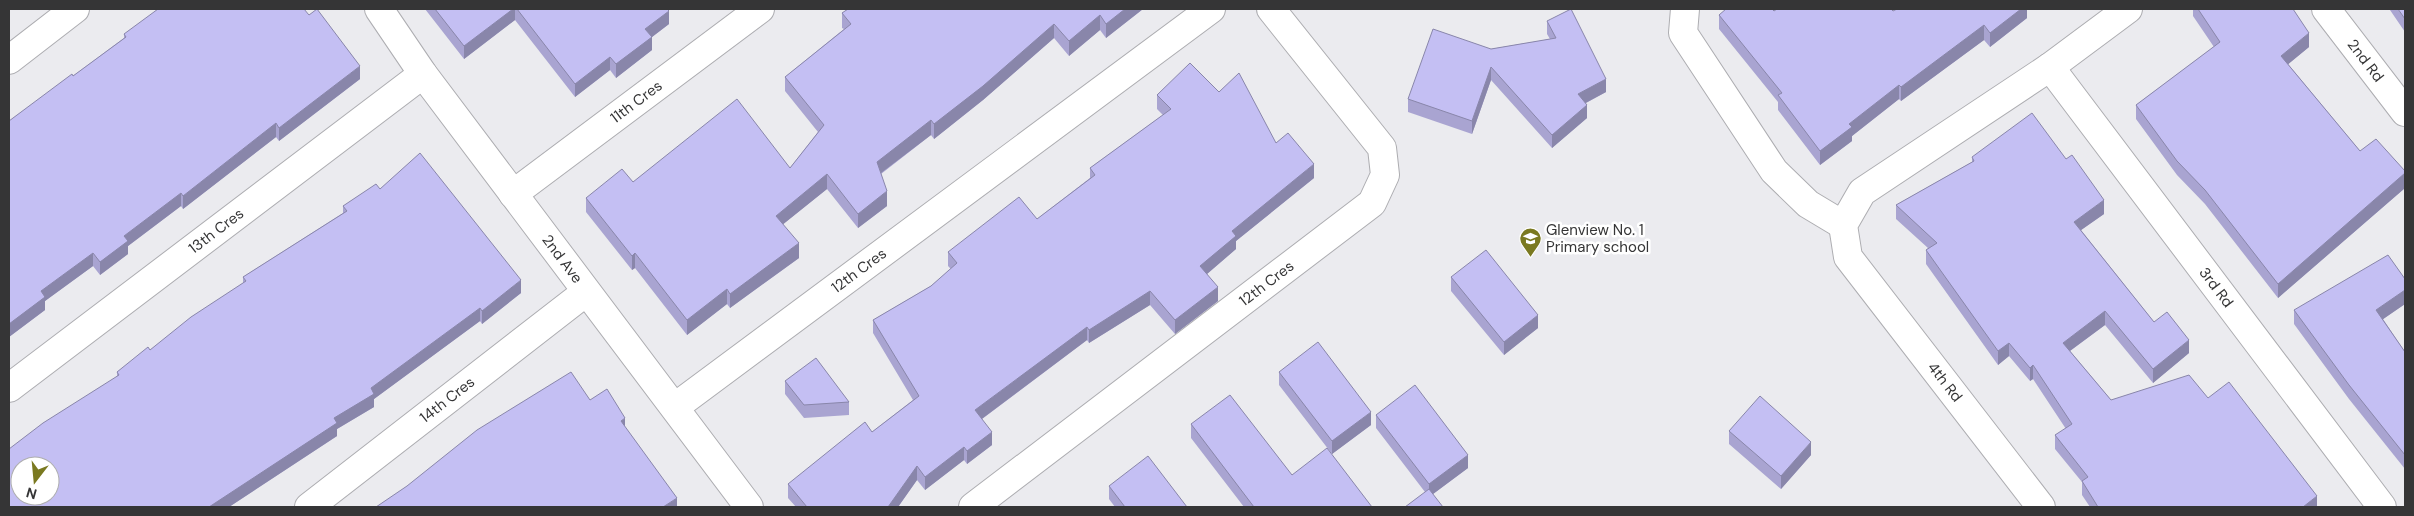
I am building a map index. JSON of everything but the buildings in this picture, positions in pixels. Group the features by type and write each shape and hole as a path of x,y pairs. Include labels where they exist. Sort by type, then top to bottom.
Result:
{"street":[{"path":"9,60 75,9"},
{"name":"2nd Ave","path":"379,9 424,74 513,194 675,407 743,505"},
{"name":"11th Cres","path":"513,194 760,9"},
{"name":"12th Cres","path":"675,407 1211,9"},
{"name":"12th Cres","path":"973,507 1372,203 1385,175 1382,148 1271,9"},
{"path":"1685,9 1683,34 1774,171 1808,204 1843,225 1862,192 2050,67 2128,9"},
{"name":"2nd Rd","path":"2326,9 2405,112"},
{"name":"3rd Rd","path":"2050,67 2382,507"},
{"name":"13th Cres","path":"9,388 424,74"},
{"name":"4th Rd","path":"1843,225 1848,257 2041,507"},
{"name":"14th Cres","path":"309,507 586,292"}],"place":[{"name":"Glenview No. 1 Primary school","path":"1530,258"}]}
